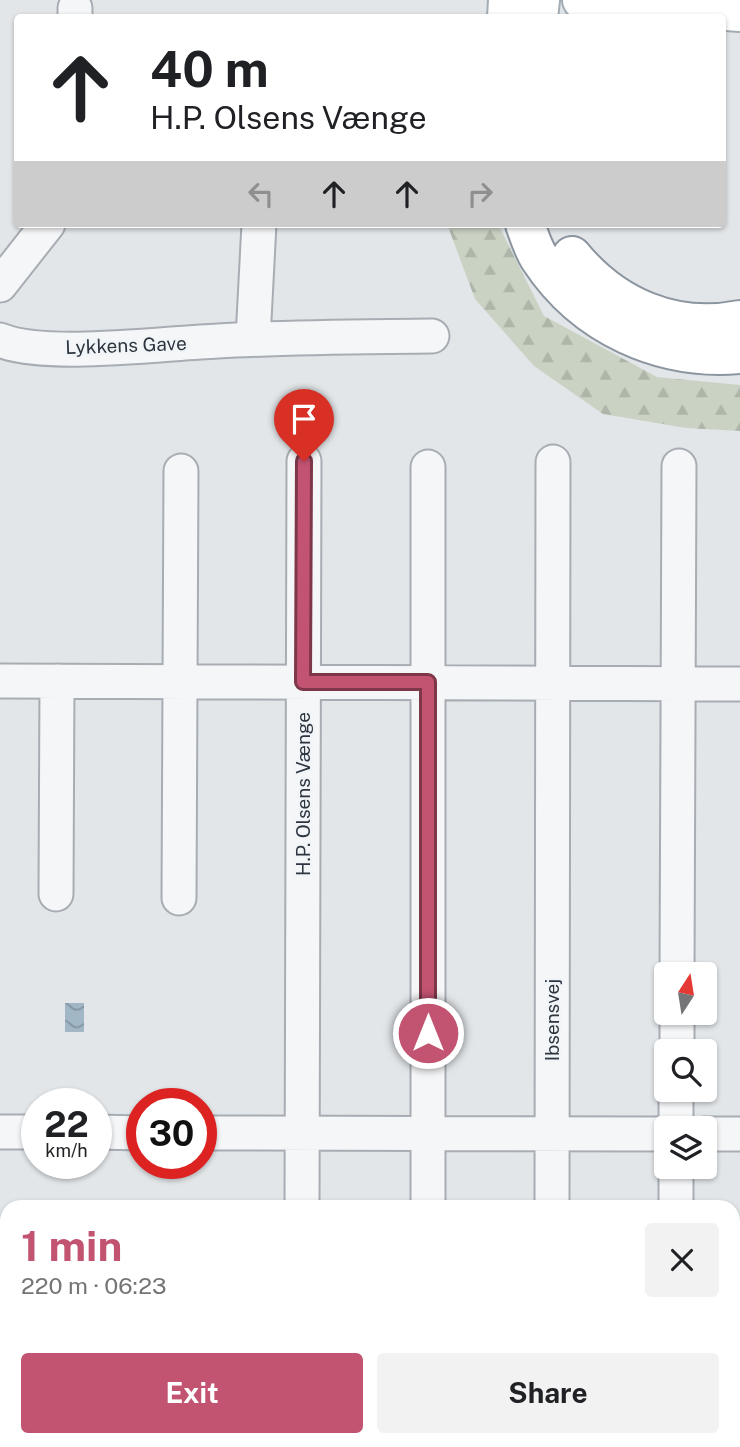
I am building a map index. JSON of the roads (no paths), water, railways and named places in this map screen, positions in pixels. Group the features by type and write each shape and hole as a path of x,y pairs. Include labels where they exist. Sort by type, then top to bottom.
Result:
{"main road":[{"path":"583,0 740,12"},
{"path":"527,228 539,258 572,298 607,325 651,346 714,356 740,354"},
{"path":"555,228 562,245 591,280 629,306 671,321 717,325 740,320"}],"street":[{"path":"0,285 45,228"},
{"path":"253,339 259,228"},
{"name":"Lykkens Gave","path":"0,340 24,346 71,348 253,339 432,336"},
{"name":"H.P. Olsens Vænge","path":"302,1134 304,461"},
{"path":"553,462 553,683"},
{"path":"677,962 679,466"},
{"path":"428,467 428,1200"},
{"path":"179,898 181,471"},
{"path":"0,681 740,684"},
{"path":"56,894 57,681"},
{"name":"Ibsensvej","path":"552,1200 553,683"},
{"path":"0,1132 21,1132"},
{"path":"217,1133 654,1134"},
{"path":"302,1134 302,1200"},
{"path":"717,1134 740,1134"},
{"path":"676,1179 676,1200"}],"water":[{"path":"65,1003 84,1003 84,1032 65,1032"}]}
